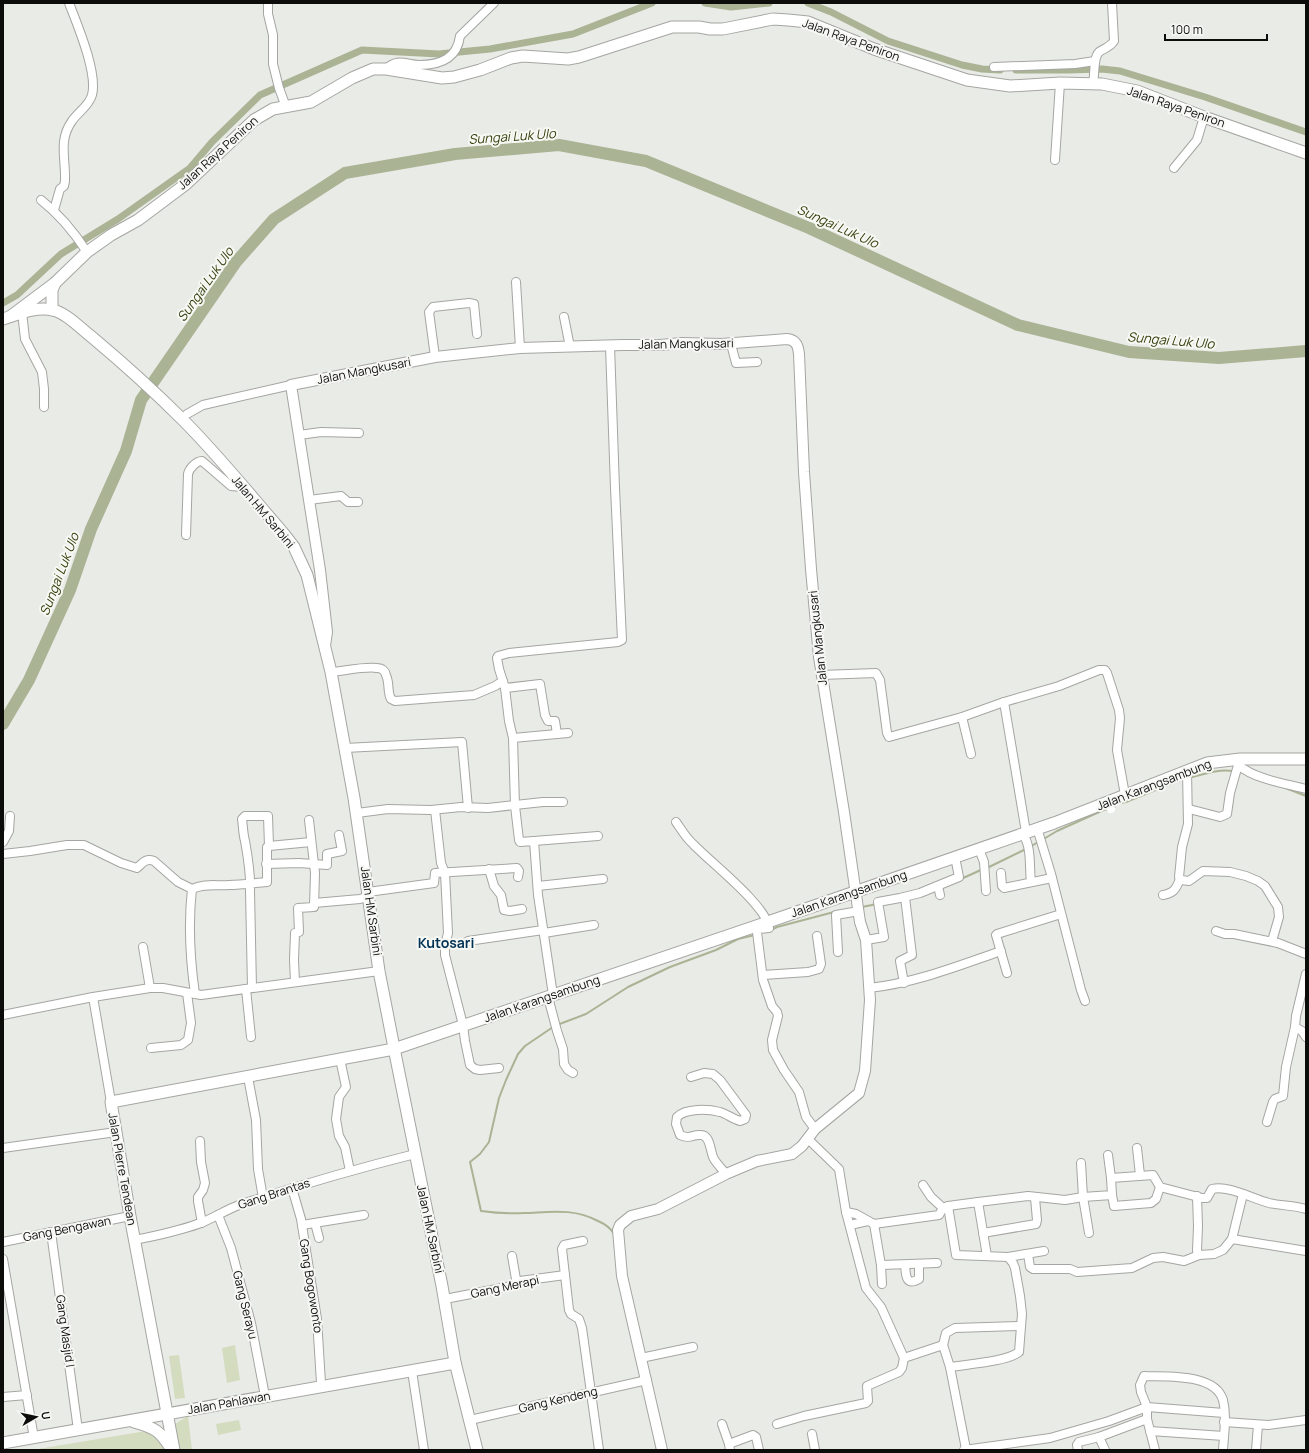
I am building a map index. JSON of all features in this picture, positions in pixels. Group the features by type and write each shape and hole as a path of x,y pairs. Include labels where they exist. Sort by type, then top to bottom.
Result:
{"main road":[{"name":"Jalan Raya Peniron","path":"12,316 55,283 87,252 111,235 138,220 186,184 254,120 273,109 310,102 363,72 373,69 386,69 442,78 454,77 480,70 511,58 523,56 568,59 579,57 672,27 723,29 773,19 808,22 874,50 967,80 1010,86 1094,79 1137,91 1204,117 1220,121 1306,153"},
{"path":"12,316 36,310 52,310 52,290 55,283"},
{"name":"Jalan HM Sarbini","path":"52,310 65,316 182,414 242,487 284,534 294,547 307,575 325,648 345,748 357,813 379,971 445,1300 455,1363 477,1450"},
{"name":"Jalan Karangsambung","path":"394,1049 979,849 1025,836 1040,836 1125,795 1214,762 1238,767 1306,759"},
{"name":"Jalan Pierre Tendean","path":"173,1450 168,1414 130,1216 111,1102 394,1049"},
{"name":"Jalan Pahlawan","path":"3,1443 455,1363"},
{"path":"154,1416 165,1401"},
{"path":"170,1427 184,1411"},
{"path":"129,1421 158,1430 173,1450"}],"street":[{"path":"54,210 60,189 64,186 66,181 63,147 65,135 72,121 89,102 93,89 87,53 68,3"},
{"path":"268,3 268,14 273,35 272,54 275,74 286,107"},
{"path":"386,69 391,64 398,63 418,65 438,63 452,56 459,44 460,36 494,3"},
{"path":"1094,79 1095,63 1098,53 1107,48 1114,40 1112,3"},
{"path":"994,67 1095,63"},
{"path":"1056,160 1060,83"},
{"path":"1174,168 1197,140 1204,117"},
{"path":"41,200 54,210 75,234 87,252"},
{"path":"516,282 520,348"},
{"path":"435,357 429,312 433,307 469,303 474,304 477,334"},
{"path":"12,316 37,361 43,378 44,407"},
{"path":"564,317 570,347"},
{"name":"Jalan Mangkusari","path":"291,385 435,357 520,348 660,345 682,343 731,344 787,339 794,341 798,349 811,569 821,675 841,791 860,922 866,940 869,1015 865,1071 860,1093 815,1129 802,1146 792,1154 757,1161 726,1174 658,1209 631,1216 620,1225 618,1230 622,1276 641,1358"},
{"path":"731,344 736,363 757,362"},
{"path":"598,836 519,842 514,806 513,738 504,684 497,658 499,655 529,650 618,642 622,640 610,346"},
{"path":"182,414 203,405 291,385 326,620 327,638 325,648"},
{"path":"299,435 321,432 359,433"},
{"path":"186,535 188,474 197,463 202,461 231,486 242,487"},
{"path":"309,500 341,496 348,502 358,502"},
{"path":"330,672 355,669 381,669 386,675 388,694 392,700 395,701 474,695 495,686 504,684 540,684 544,715 548,721 555,721 557,734"},
{"path":"821,675 876,673 880,680 887,733 889,737 962,717 1004,702 1059,686 1099,670 1105,670 1119,710 1120,718 1117,750 1125,795"},
{"path":"1004,702 1025,836 1030,852 1031,882"},
{"path":"962,717 971,754"},
{"path":"513,738 568,733"},
{"path":"345,748 462,742 468,808"},
{"path":"1189,810 1216,816 1225,816 1228,811 1230,793 1238,767 1275,781 1306,789"},
{"path":"1162,896 1170,894 1176,890 1180,879 1179,871 1182,848 1188,824 1188,772"},
{"path":"357,813 388,809 435,810 514,806 543,802 563,802"},
{"path":"435,810 439,833 441,863 445,873 448,933 444,946 445,956 463,1025 470,1065 475,1069 480,1070 499,1068"},
{"path":"3,842 9,831 10,816"},
{"path":"3,854 67,845 84,845 121,863 137,868 144,861 154,861 178,882 192,889 210,885 225,886 250,884 267,882 266,864 267,847 269,846 268,816 243,817 244,841 248,857 250,884 249,988 251,1037"},
{"path":"295,982 294,945 295,933 299,932 298,908 314,907 315,864 309,820"},
{"path":"676,822 691,843 759,908 768,922 769,928 758,929 757,935 762,975 772,1006 777,1012 778,1016 772,1040 774,1050 784,1070 797,1089 806,1117 815,1129"},
{"path":"266,864 327,865 327,854 342,851 339,835"},
{"path":"1040,836 1085,1001"},
{"path":"534,841 551,996 557,1031 563,1049 564,1064 568,1070 573,1072"},
{"path":"269,846 311,842"},
{"path":"979,849 984,862 986,891"},
{"path":"866,940 884,937 878,902 939,889 960,877 955,857"},
{"path":"314,903 360,899 368,894 434,882 435,873 517,868 519,871 518,877"},
{"path":"489,869 494,886 501,895 504,910 510,911 522,909"},
{"path":"1180,879 1189,881 1203,871 1230,872 1258,881 1265,886 1278,907 1279,917 1272,942"},
{"path":"1001,873 1003,888 1052,878"},
{"path":"538,886 603,879"},
{"path":"150,1048 181,1045 188,1040 191,1023 192,970 189,925 192,889"},
{"path":"904,983 900,962 912,956 905,897"},
{"path":"838,952 836,915 859,908"},
{"path":"1007,973 996,935 998,932 1061,914"},
{"path":"468,941 594,925"},
{"path":"1216,931 1225,934 1234,934 1272,942 1306,954"},
{"path":"762,975 808,972 819,969 821,964 817,936"},
{"path":"143,947 150,988"},
{"path":"869,988 904,983 939,973 1001,951"},
{"path":"3,1014 150,988 163,988 201,995 379,971"},
{"path":"1267,1122 1273,1102 1275,1099 1283,1096 1286,1067 1306,974"},
{"path":"93,997 111,1102"},
{"path":"1295,1027 1302,1031 1306,1037"},
{"path":"340,1059 346,1087 339,1097 336,1118 339,1136 345,1147 350,1171"},
{"path":"691,1077 704,1073 713,1074 723,1084 746,1115 745,1119 740,1121 719,1112 709,1111 686,1111 677,1117 676,1124 680,1135 685,1138 692,1138 701,1135 705,1136 708,1139 713,1158 726,1174"},
{"path":"248,1076 256,1120 258,1170 263,1198"},
{"path":"3,1148 116,1132"},
{"path":"777,1424 804,1416 866,1403 868,1401 866,1386 899,1372 902,1368 904,1358 881,1307 866,1288 846,1212 838,1166 808,1139"},
{"path":"200,1141 204,1190 198,1197 198,1201 202,1223"},
{"path":"1137,1148 1140,1176"},
{"name":"Gang Brantas","path":"135,1240 202,1223 236,1206 292,1188 415,1154"},
{"path":"1108,1155 1112,1178 1112,1195 1114,1206 1151,1203 1156,1199 1160,1187"},
{"path":"1082,1163 1083,1197 1088,1233"},
{"path":"1112,1178 1153,1175 1160,1187 1196,1196 1207,1198 1212,1189 1215,1188 1243,1194 1270,1203 1294,1205 1306,1209"},
{"path":"923,1184 931,1197 946,1207 956,1255 1008,1256 1044,1251"},
{"name":"Gang Bogowonto","path":"292,1188 302,1226 318,1330 320,1386"},
{"path":"1028,1254 1030,1267 1033,1269 1070,1269 1077,1272 1132,1268 1154,1258 1163,1257 1184,1261 1198,1255 1214,1254 1223,1250 1232,1239 1243,1194"},
{"path":"850,1225 939,1215 946,1207 1022,1196 1065,1200 1112,1195"},
{"path":"1196,1196 1199,1241 1197,1251 1198,1255"},
{"path":"983,1233 1036,1224 1035,1198"},
{"path":"978,1202 987,1256"},
{"path":"846,1212 856,1214 871,1222 881,1265 882,1284"},
{"name":"Gang Serayu","path":"218,1215 231,1248 251,1323 265,1396"},
{"path":"302,1226 364,1215"},
{"name":"Gang Bengawan","path":"3,1242 130,1216"},
{"path":"315,1223 319,1238"},
{"name":"Gang Masjid I","path":"51,1232 78,1430"},
{"path":"1232,1239 1306,1251"},
{"path":"583,1241 566,1244 562,1247 569,1310 574,1316 579,1318 582,1328 599,1450"},
{"path":"512,1256 516,1284"},
{"path":"950,1367 998,1360 1014,1356 1019,1352 1022,1314 1015,1268 1008,1256"},
{"path":"3,1259 34,1438"},
{"path":"881,1265 937,1263"},
{"path":"905,1265 906,1278 908,1281 912,1281 918,1279 919,1264"},
{"name":"Gang Merapi","path":"445,1300 516,1284 520,1281 565,1276"},
{"path":"1021,1326 955,1328 946,1333 943,1345 950,1367 965,1450 1050,1438 1109,1421 1147,1407 1224,1417 1258,1425 1306,1420"},
{"path":"904,1358 943,1345"},
{"path":"662,1450 643,1381 641,1358 693,1347"},
{"path":"412,1371 424,1450"},
{"path":"1155,1450 1147,1419 1147,1407 1141,1392 1140,1385 1144,1376 1189,1378 1204,1382 1215,1388 1222,1398 1224,1417 1223,1450"},
{"name":"Gang Kendeng","path":"470,1420 643,1381"},
{"path":"3,1397 27,1395"},
{"path":"1078,1450 1077,1445 1079,1442 1099,1437 1147,1419"},
{"path":"722,1424 729,1447 754,1435 756,1437 759,1450"},
{"path":"1256,1450 1258,1425"},
{"path":"1150,1431 1224,1436"},
{"path":"812,1434 815,1450"},
{"path":"1099,1437 1105,1450"}],"green space":[{"path":"235,1345 240,1380 227,1383 222,1348"},
{"path":"179,1355 185,1398 175,1399 169,1356"},
{"path":"188,1416 192,1450 174,1450 170,1427"},
{"path":"239,1420 241,1430 218,1435 216,1424"},
{"path":"140,1432 153,1434 156,1436 161,1441 165,1450 32,1450"}],"waterway":[{"path":"3,303 17,295 61,254 118,219 190,168 212,142 260,95 362,50 439,54 490,49 573,34 652,3"},
{"path":"705,3 731,7 769,3"},
{"path":"808,3 831,12 888,41 962,65 982,69 1000,70"},
{"path":"1016,70 1102,69 1120,71 1205,97 1306,132"},
{"name":"Sungai Luk Ulo","path":"3,724 29,680 70,590 91,529 126,451 141,400 236,262 274,219 345,173 455,154 559,145 646,161 809,228 1018,325 1129,352 1219,358 1306,351"},
{"path":"1189,778 1216,771 1233,771"},
{"path":"1116,804 1126,802 1185,778"},
{"path":"1283,787 1306,796"},
{"path":"1042,840 1057,831 1108,808"},
{"path":"1030,847 1038,842"},
{"path":"987,868 1026,849"},
{"path":"961,879 983,869"},
{"path":"862,907 877,904"},
{"path":"771,930 777,927 834,912"},
{"path":"557,1025 586,1014 628,987 670,967 716,950 738,939 755,935"},
{"path":"553,1027 525,1046 518,1054 499,1098 489,1142 480,1154 470,1162 481,1211 498,1213 571,1212 603,1223 614,1234"},
{"path":"654,1436 657,1450"}],"district":[{"name":"Kutosari","path":"446,943"}]}
